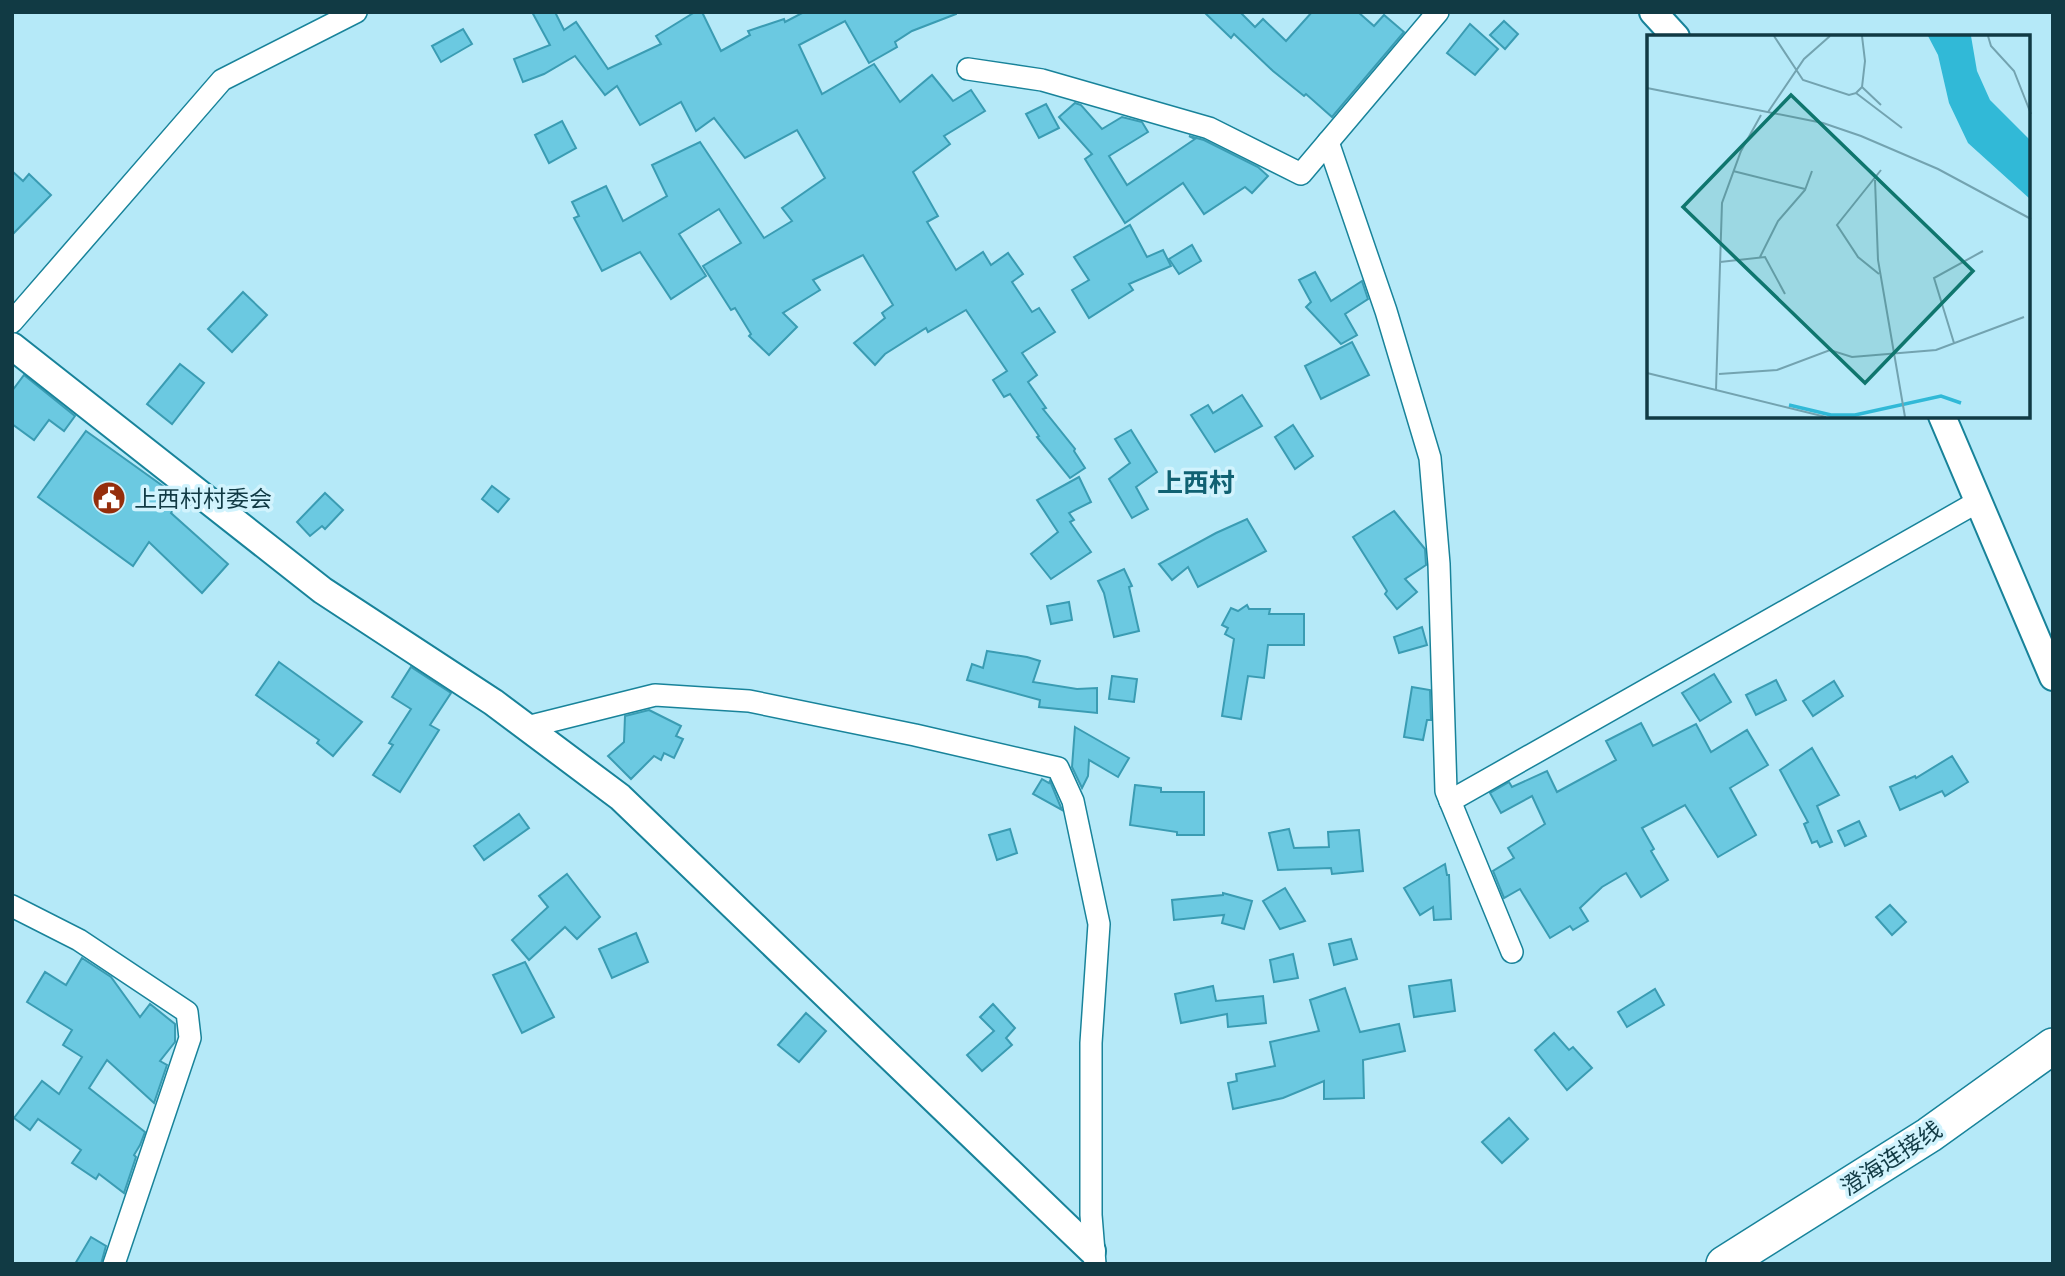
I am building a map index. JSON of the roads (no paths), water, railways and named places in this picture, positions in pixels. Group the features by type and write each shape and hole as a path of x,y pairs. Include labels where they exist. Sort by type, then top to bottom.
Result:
{"highway":[{"name":"澄海连接线","path":"1724,1264 1929,1135 2053,1046"},
{"name":"澄海连接线","path":"1765,1264 1942,1154 2053,1076"}],"street":[{"path":"12,321 222,80 356,12"},
{"path":"968,69 1042,80 1209,128 1301,174 1438,12"},
{"path":"1653,12 1674,35"},
{"path":"1328,142 1386,311 1430,458 1439,564 1446,791 1512,952"},
{"path":"12,346 322,590 493,702 620,797 1094,1257"},
{"path":"1943,418 2053,677"},
{"path":"1450,801 1979,501"},
{"path":"527,727 655,695 749,701 915,734 1058,768 1073,801 1099,923 1091,1043 1094,1257"},
{"path":"12,906 79,940 187,1013 190,1038 114,1264"}],"place":[{"name":"上西村村委会","path":"109,498"}],"district":[{"name":"上西村","path":"1196,482"}]}
